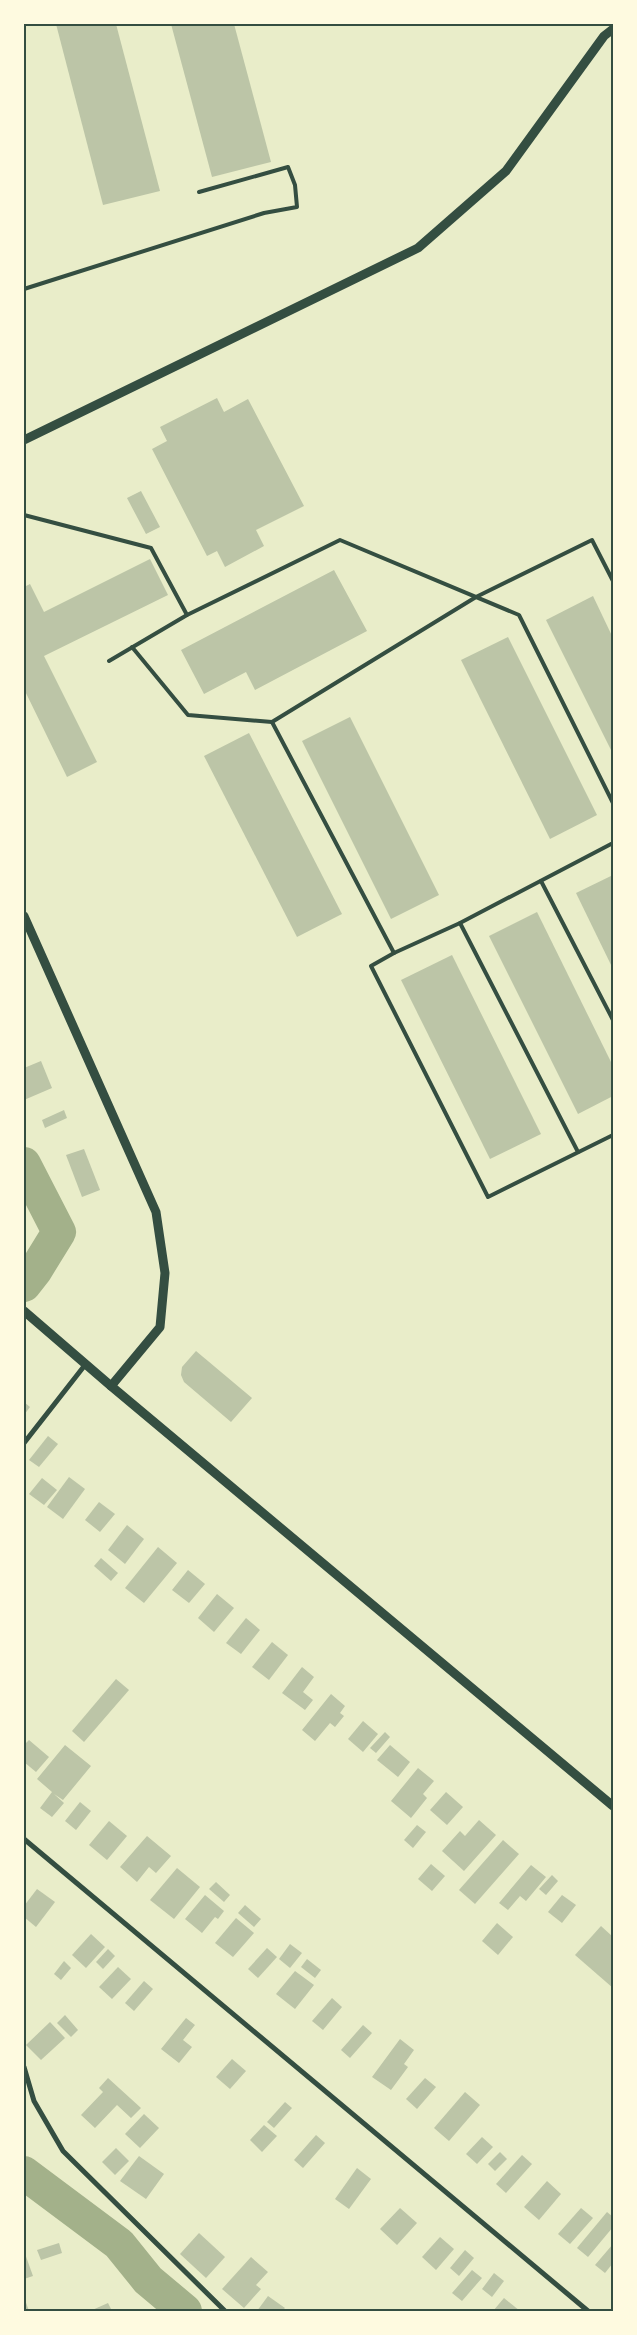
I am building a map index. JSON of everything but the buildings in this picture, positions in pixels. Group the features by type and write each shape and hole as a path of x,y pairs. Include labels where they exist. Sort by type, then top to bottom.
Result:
{"street":[{"path":"24,440 418,248 506,171 604,36 613,29"},
{"path":"24,916 156,1212 165,1273 160,1327 111,1386"},
{"path":"24,1311 85,1365 613,1806"},
{"path":"24,1443 85,1365"},
{"path":"24,1839 588,2311"},
{"path":"24,2067 34,2101 63,2151 225,2311"}],"lane":[{"path":"24,289 264,213 297,207 295,185 288,167 199,192"},
{"path":"24,515 151,548 187,616"},
{"path":"109,661 187,616 340,540 519,615 613,803"},
{"path":"132,647 188,715 272,722 476,597 592,540 613,582"},
{"path":"272,722 394,953"},
{"path":"613,843 460,923 394,953 371,966 488,1197 613,1135"},
{"path":"541,881 613,1020"},
{"path":"460,923 578,1152"}],"waterway":[{"path":"24,1164 59,1232 24,1285"},
{"path":"24,2173 119,2244 148,2280 185,2311"}]}
